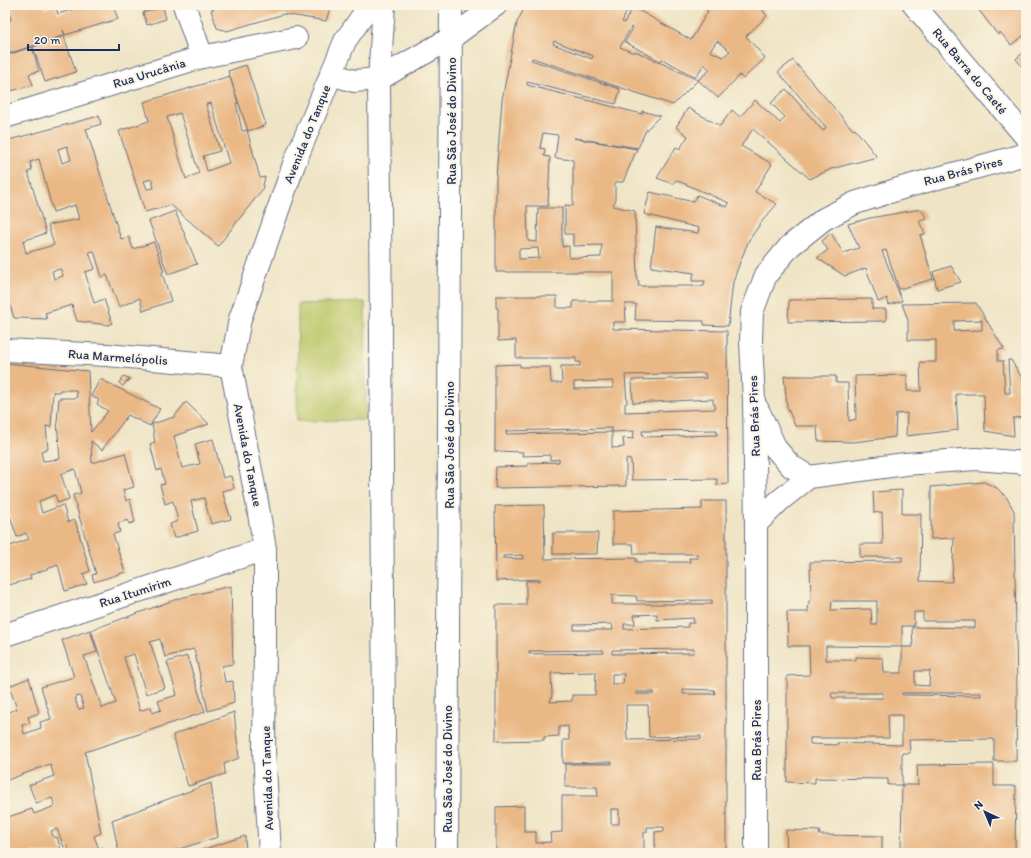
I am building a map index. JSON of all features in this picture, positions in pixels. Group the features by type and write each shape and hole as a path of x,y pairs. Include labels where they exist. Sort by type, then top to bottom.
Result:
{"street":[{"path":"184,5 202,57"},
{"name":"Avenida do Tanque","path":"270,853 264,751 264,549 257,502 231,366 244,305 294,164 345,41 370,5"},
{"path":"384,5 379,79 385,853"},
{"name":"Rua São José do Divino","path":"447,853 452,5"},
{"name":"Rua São José do Divino","path":"379,79 451,38 496,5"},
{"name":"Rua Barra do Caeté","path":"914,5 1026,137"},
{"name":"Rua Urucânia","path":"5,117 202,57 296,38"},
{"name":"Avenida do Tanque","path":"331,74 354,81 379,79"},
{"name":"Rua Brás Pires","path":"756,853 756,524 754,401 751,341 752,312 766,275 790,246 824,219 855,203 905,187 1026,154"},
{"name":"Rua Marmelópolis","path":"5,350 107,355 231,366"},
{"path":"754,401 776,449 791,466 809,477"},
{"path":"756,524 779,501 809,477 905,464 968,460 1026,463"},
{"name":"Rua Itumirim","path":"5,635 264,549"}],"green space":[{"path":"365,302 366,420 297,421 298,304"}],"building":[{"path":"7,5 44,5 45,9 55,5 58,14 87,5 113,5 118,19 5,55 5,22 11,20"},
{"path":"143,5 155,5 156,7 144,11"},
{"path":"220,5 331,5 326,21 284,14 227,31 217,28 211,10 221,6"},
{"path":"526,5 628,5 629,6 622,22 624,23 633,7 691,40 708,11 699,5 759,5 767,16 746,36 765,58 743,79 740,75 718,98 698,80 673,105 532,58 531,60 620,89 616,104 527,82 527,85 642,114 642,111 660,116 646,130 638,148 574,138 637,149 623,182 615,182 615,202 613,206 635,211 638,286 704,286 705,281 692,281 694,273 651,267 656,227 698,233 699,228 644,214 650,192 694,202 697,195 727,207 729,203 676,180 673,184 657,178 676,147 680,149 688,136 676,127 688,108 720,126 732,110 740,117 755,100 780,123 785,117 771,103 786,89 823,131 826,127 778,72 793,60 853,130 855,129 877,157 831,169 810,179 753,129 741,146 772,164 755,192 777,204 763,220 749,240 740,262 733,282 728,326 704,325 704,321 635,320 636,304 625,304 626,322 613,322 613,329 727,331 728,484 717,485 717,479 632,480 631,460 626,459 626,486 495,488 496,467 528,466 528,463 559,462 559,459 550,460 550,455 522,456 523,452 495,451 495,365 520,364 520,367 550,367 551,383 562,383 561,366 580,366 580,362 576,362 576,358 516,358 516,340 498,341 498,308 496,308 496,296 557,296 557,308 573,308 573,301 613,301 613,272 496,272 496,178 502,100 517,22","holes":["631,27 633,28 625,42 660,61 662,59 696,77 704,64 710,70 698,80 635,51 634,53 620,47","554,41 593,56 592,59 553,44","717,41 730,51 723,57 710,51","543,133 558,135 555,158 573,160 573,206 565,205 565,234 573,234 573,246 602,245 601,257 569,258 569,246 562,247 562,208 538,208 537,242 528,241 527,206 548,206 550,157 544,156 545,149 540,148","538,248 539,258 519,259 519,249","705,373 706,378 632,380 633,403 713,399 715,409 625,412 625,404 627,403 625,375","613,381 613,388 574,389 574,382","612,428 612,432 506,434 506,431","717,430 717,435 643,437 642,431","634,431 633,439 623,438 624,447 612,448 612,432"]},
{"path":"975,5 1026,5 1026,34 1011,45 1000,32 998,35"},
{"path":"163,7 166,19 147,25 143,13"},
{"path":"64,36 76,72 45,82 33,47"},
{"path":"32,47 39,71 29,74 33,85 11,91 5,71 5,56"},
{"path":"1026,50 1026,72 1016,59"},
{"path":"246,65 266,125 248,131 228,71"},
{"path":"230,76 238,103 236,103 242,131 247,130 260,178 265,177 262,190 218,246 171,205 145,212 119,131 149,121 144,102","holes":["211,103 229,163 207,171 203,156 220,151 206,104","180,113 199,173 186,179 167,117","152,179 154,188 147,189 144,181"]},
{"path":"99,116 101,124 86,129 121,239 129,237 133,249 154,242 164,271 162,273 171,301 143,311 140,298 119,307 107,275 102,277 94,251 89,252 95,269 85,272 94,303 104,299 112,323 108,325 77,321 72,305 45,313 47,319 14,318 5,288 5,234 8,234 5,226 5,141","holes":["67,146 71,160 62,163 58,149","39,159 53,212 75,205 79,219 48,225 54,245 26,253 23,241 46,233 28,172 32,170 30,162","61,269 63,276 54,279 52,271"]},
{"path":"921,209 927,219 919,221 925,234 920,235 933,279 899,289 886,250 882,251 902,301 889,305 887,298 878,302 866,268 845,276 817,258 828,250 822,241 831,233 843,253 859,248 848,224 870,218"},
{"path":"175,211 197,264 168,274 149,221"},
{"path":"951,266 961,282 937,289 933,272"},
{"path":"872,299 872,309 886,309 886,321 788,322 789,300"},
{"path":"976,303 1004,349 998,350 998,361 1003,361 1005,393 1010,393 1008,360 1011,360 1026,385 1026,417 1013,418 1014,436 985,431 984,394 956,394 958,430 906,436 907,413 896,414 895,437 853,442 818,441 817,426 795,426 787,406 784,376 836,376 836,383 848,383 849,421 856,419 855,376 907,375 907,391 921,391 920,362 936,362 936,340 908,340 908,320 902,304","holes":["982,320 982,330 954,331 954,321"]},
{"path":"5,363 88,371 91,432 108,411 97,404 99,400 91,396 100,379 160,409 150,426 128,415 102,450 91,441 92,463 125,453 134,487 123,490 126,501 130,499 135,522 129,524 128,520 118,523 120,532 113,534 125,572 94,582 92,575 96,574 73,495 81,493 75,469 61,474 69,499 58,503 55,495 39,501 42,513 63,505 68,522 75,520 90,571 83,574 87,584 65,591 58,565 30,575 31,579 5,586 5,533 10,546 29,539 26,533 17,537 5,501","holes":["60,390 76,390 77,398 59,398 57,422 60,459 43,461 41,451 48,449 46,426 51,427 53,392 59,392"]},
{"path":"124,376 130,379 123,386 119,383"},
{"path":"186,402 209,424 174,436 182,468 200,464 195,444 213,439 223,478 231,476 234,488 222,491 231,519 211,524 204,498 191,501 198,531 174,538 170,524 178,521 173,501 165,504 160,485 165,484 161,469 157,471 150,444 155,442 152,424 174,417"},
{"path":"984,482 997,488 1007,498 1014,511 1017,694 1016,761 994,761 994,739 909,740 910,753 902,753 902,785 888,785 888,779 815,778 815,783 787,782 787,676 810,675 809,646 788,646 787,612 808,612 809,601 811,600 810,562 902,561 902,557 860,557 860,544 883,544 882,512 874,513 873,492 902,490 902,514 921,514 920,581 952,582 954,538 931,539 931,487","holes":["832,601 877,601 877,625 872,625 871,609 831,610","914,612 923,612 923,621 975,621 975,628 912,627 913,647 902,647 902,626 914,626","826,646 902,647 902,673 884,673 883,658 856,657 856,660 826,660","915,671 930,671 929,686 915,685","831,693 883,693 883,698 832,698","902,693 981,693 981,696 902,695","888,715 902,715 902,745 837,743 837,745 810,744 810,738 889,738"]},
{"path":"702,501 726,501 726,850 655,851 655,832 664,831 664,827 647,827 647,832 644,832 644,853 496,853 496,807 524,806 524,832 536,832 536,843 551,842 550,833 562,832 562,796 598,796 597,787 565,787 565,764 612,764 612,762 563,763 563,740 569,740 568,726 559,727 559,736 544,737 544,740 496,741 496,605 526,605 526,581 540,581 540,579 496,581 495,506 544,505 545,559 636,558 636,562 690,562 689,558 698,558 698,554 634,554 633,544 613,544 613,511 702,509","holes":["523,555 523,559 503,558 503,556","612,595 636,596 637,601 712,600 712,604 612,604","657,614 657,620 693,618 694,623 688,623 688,627 624,629 624,624 635,624 634,615","612,624 613,630 574,630 574,625","694,649 693,653 612,654 612,650","603,650 604,653 529,654 529,651","596,672 595,695 572,695 572,701 550,702 552,695 551,673","612,674 624,674 623,684 612,684","683,689 714,690 715,694 683,694","636,692 654,692 654,694 636,694","626,705 648,705 649,737 701,736 701,739 627,740","611,809 619,809 619,824 611,824"]},
{"path":"553,533 598,533 597,554 553,554"},
{"path":"231,586 233,664 222,666 225,682 233,681 234,703 208,711 194,649 165,657 160,639 150,642 165,688 146,694 134,654 124,657 140,711 151,707 152,713 161,710 158,701 177,695 167,662 187,656 205,712 85,752 101,833 94,836 99,849 103,847 104,853 67,853 70,852 67,846 64,847 57,829 51,831 54,838 57,837 62,853 5,853 5,818 32,809 34,814 55,806 52,798 36,803 29,785 54,776 50,764 5,781 5,713 17,709 9,686 29,678 39,713 28,717 30,723 22,725 24,734 41,728 40,722 51,719 41,687 74,677 62,640 90,630 97,652 84,656 102,708 116,703 91,630 180,598","holes":["80,696 84,708 78,709 75,697"]},
{"path":"234,712 239,758 224,764 225,774 188,786 173,735"},
{"path":"994,764 994,786 1016,786 1015,853 920,853 920,849 908,849 908,853 901,853 902,785 918,785 917,765"},
{"path":"211,783 218,837 166,853 119,853 112,820"},
{"path":"786,830 820,831 819,835 882,836 882,853 787,853"},
{"path":"245,836 246,853 192,853"}]}
